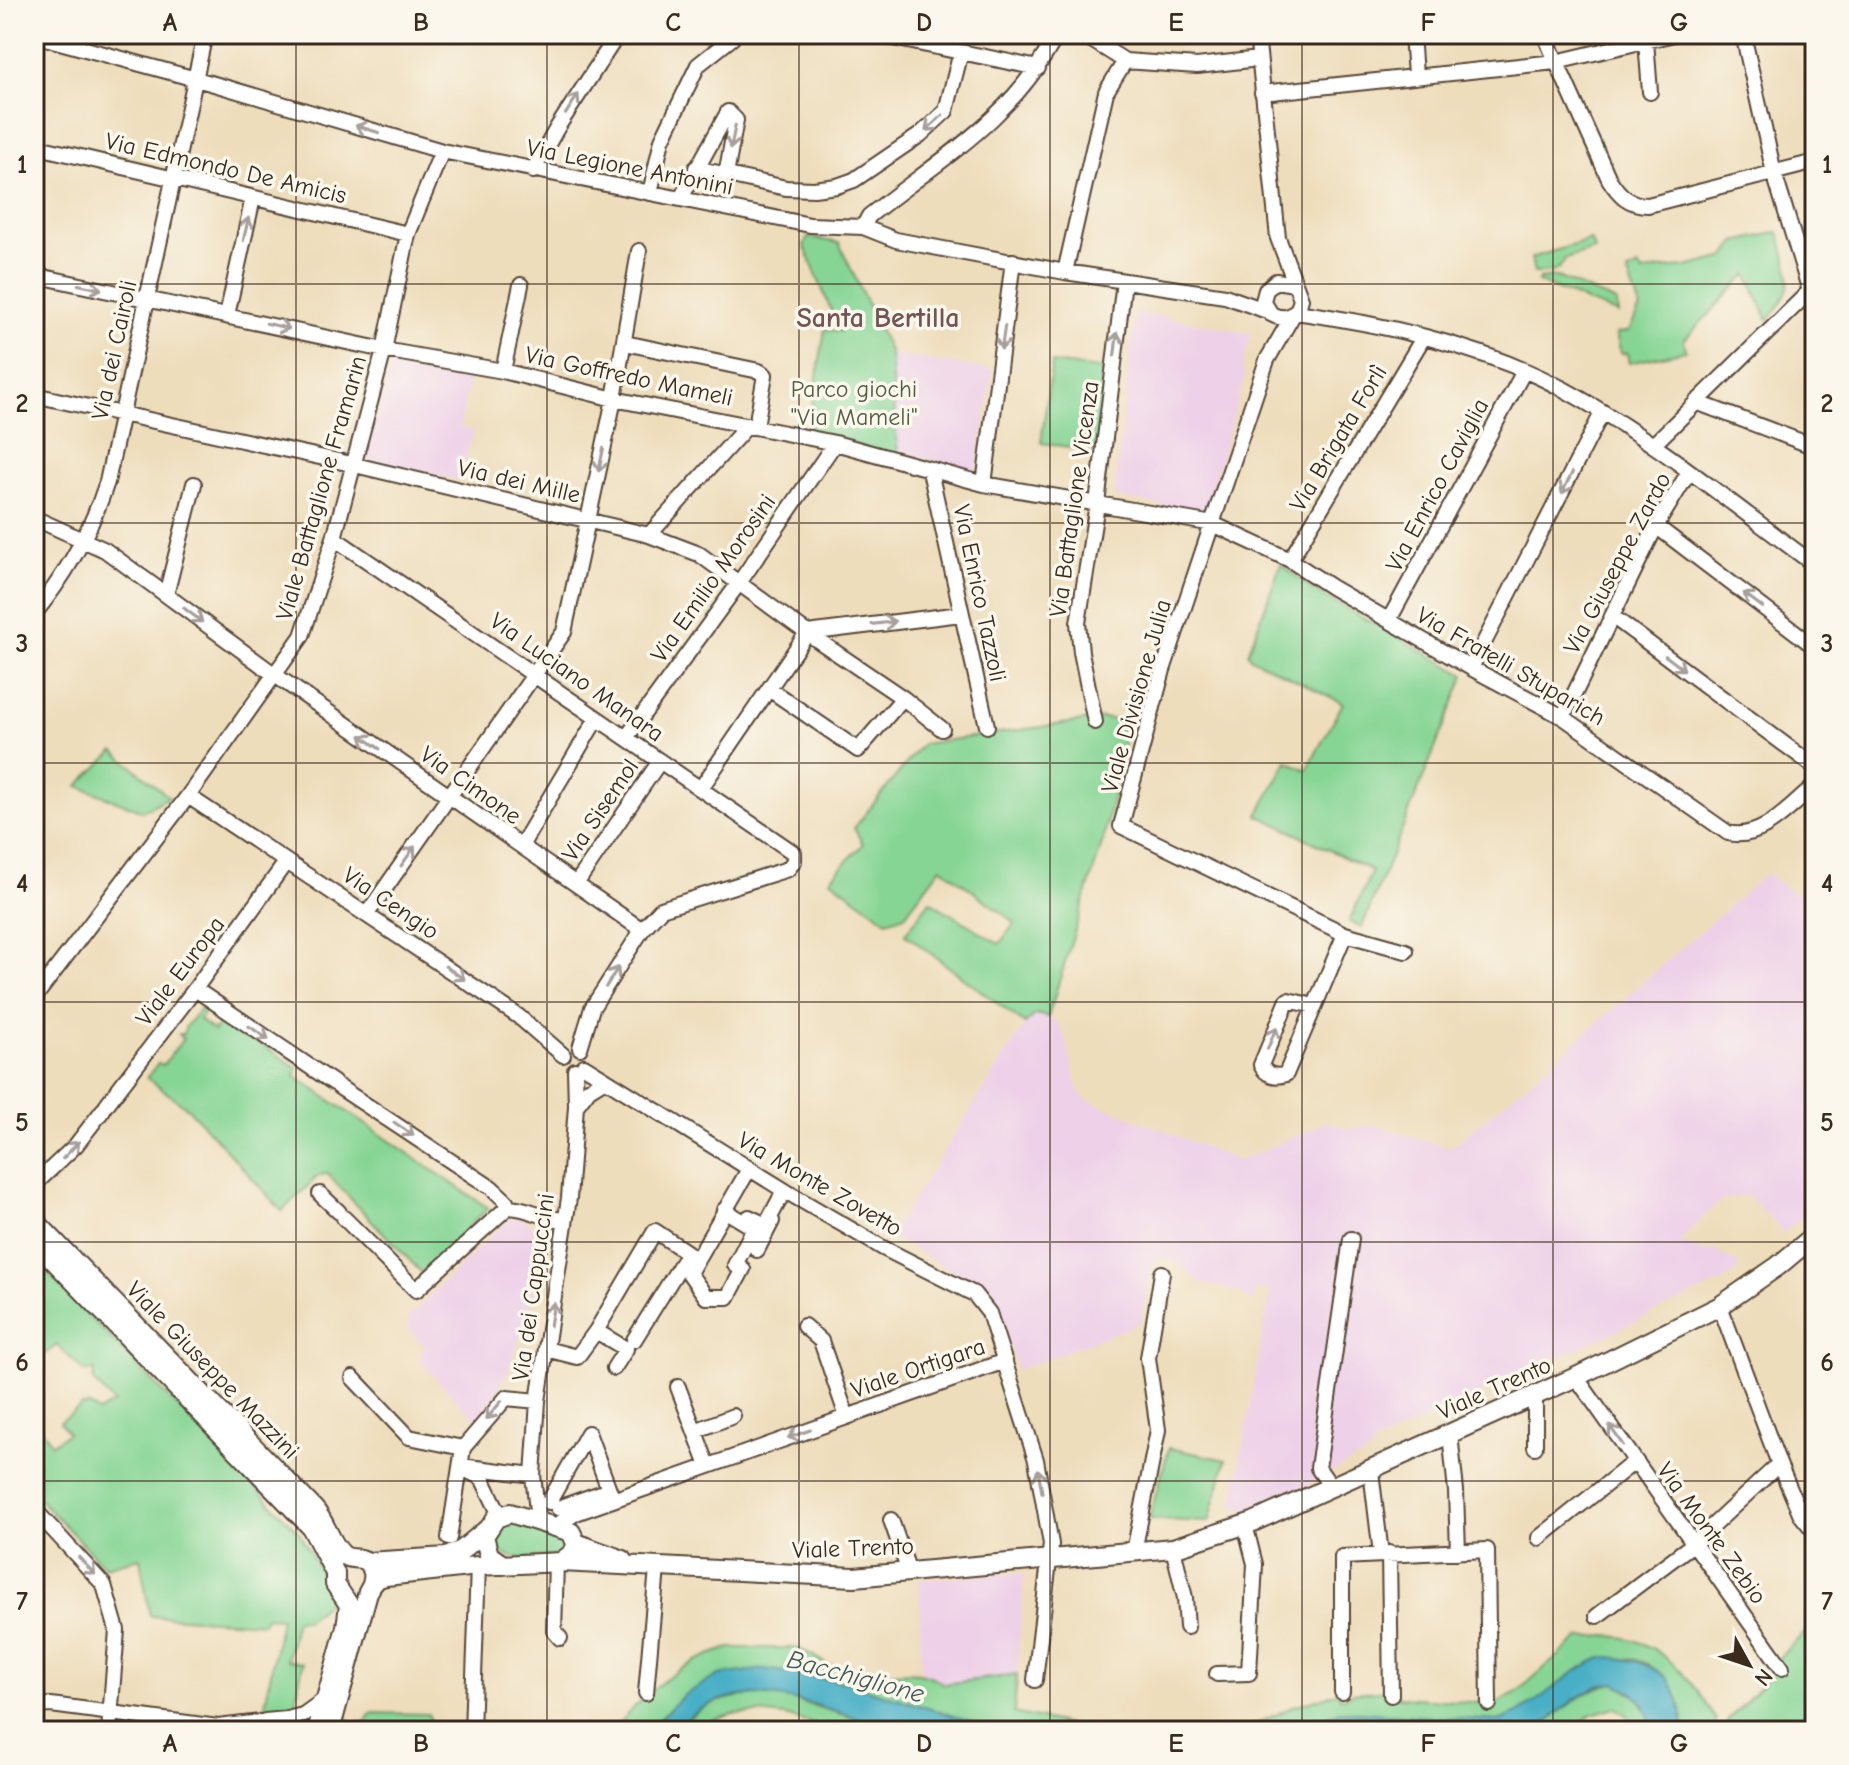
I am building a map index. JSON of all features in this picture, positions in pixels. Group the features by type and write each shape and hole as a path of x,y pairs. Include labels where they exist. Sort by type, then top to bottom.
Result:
{"main road":[{"name":"Viale Giuseppe Mazzini","path":"34,1220 323,1519 342,1554 358,1560 373,1573 330,1731"},
{"name":"Viale Trento","path":"503,1565 558,1562 854,1577 1173,1548 1245,1525 1576,1377 1720,1306 1778,1266 1815,1235"},
{"name":"Viale Giuseppe Mazzini","path":"34,1240 311,1527 335,1573 335,1584 347,1599 349,1611 317,1731"},
{"path":"335,1573 341,1563 358,1560 447,1557 462,1550 500,1515 550,1514"},
{"name":"Viale Trento","path":"550,1514 571,1532 576,1543 649,1567"},
{"path":"485,1531 486,1550 503,1565"},
{"path":"558,1562 572,1556 576,1543"},
{"path":"341,1593 358,1597 382,1576 503,1565"}],"street":[{"name":"Via dei Cairoli","path":"34,614 63,576 84,538 103,493 205,34"},
{"path":"533,171 618,34"},
{"path":"650,193 662,140 698,65 732,38 732,34"},
{"path":"874,34 1038,68"},
{"path":"863,227 869,216 996,116 1038,68 1057,34"},
{"path":"1082,34 1125,61 1197,66 1259,59"},
{"path":"1257,34 1279,246 1301,304 1294,314"},
{"path":"1412,34 1415,75"},
{"path":"1544,34 1609,179 1617,192 1637,205 1648,205 1815,162"},
{"path":"1262,93 1556,62 1674,34"},
{"path":"1654,444 1812,288 1774,173 1743,34"},
{"name":"Via Legione Antonini","path":"43,36 442,151 810,225 863,227 896,240 1065,272 1225,296 1269,313"},
{"path":"1646,41 1650,92"},
{"path":"696,168 786,188 814,189 854,180 920,135 946,111 961,52"},
{"path":"1065,272 1106,92 1125,61"},
{"path":"681,198 728,112 736,120 726,175"},
{"name":"Via Edmondo De Amicis","path":"34,146 408,234"},
{"name":"Viale Battaglione Framarin","path":"34,998 188,796 302,636 334,538 384,350 408,234 442,151"},
{"path":"227,315 253,198"},
{"path":"1279,246 1263,301 1269,313 1282,318 1294,314 1333,316 1423,338 1524,371 1564,390 1654,444 1815,565"},
{"path":"367,914 564,632 614,399 639,251"},
{"path":"984,484 1013,261"},
{"name":"Via Goffredo Mameli","path":"34,275 835,443 984,484 1213,524"},
{"path":"1268,287 1282,280 1333,316"},
{"name":"Via Battaglione Vicenza","path":"1095,722 1078,623 1097,504 1124,281"},
{"path":"503,371 521,285"},
{"name":"Via Legione Antonini","path":"1225,296 1268,287"},
{"name":"Viale Divisione Julia","path":"1267,360 1269,313"},
{"name":"Viale Divisione Julia","path":"1294,314 1267,360 1163,670 1121,826 1345,934"},
{"name":"Via Brigata Forlì","path":"1290,560 1423,338"},
{"path":"625,343 759,371 765,375 752,425 649,535"},
{"name":"Via Enrico Caviglia","path":"1389,620 1524,371"},
{"name":"Via dei Mille","path":"34,395 353,465 649,535 699,554 942,729"},
{"path":"1696,402 1815,447"},
{"path":"1471,668 1602,413"},
{"name":"Via Emilio Morosini","path":"626,738 739,583 835,443"},
{"name":"Via Enrico Tazzoli","path":"930,471 987,726"},
{"name":"Via Giuseppe Zardo","path":"1563,717 1656,526 1689,472"},
{"path":"166,595 194,484"},
{"name":"Via Cimone","path":"34,518 105,550 275,675 642,930"},
{"name":"Via Fratelli Stuparich","path":"1213,524 1290,560 1471,668 1563,717 1728,833 1742,836 1758,832 1815,786"},
{"path":"1656,526 1815,647"},
{"name":"Via Luciano Manara","path":"334,538 794,853 794,861 788,869 661,909 642,930"},
{"path":"701,788 807,633 961,614"},
{"path":"1612,616 1815,767"},
{"path":"769,689 858,750 903,698"},
{"path":"521,846 597,718"},
{"name":"Via Sisemol","path":"576,884 660,761"},
{"name":"Via Cengio","path":"188,796 518,1016 563,1055"},
{"name":"Viale Europa","path":"34,1185 76,1145 195,989 286,862"},
{"path":"580,1048 592,1008 642,930"},
{"path":"1314,1006 1288,1000 1261,1065 1270,1075 1286,1074 1345,934 1406,951"},
{"path":"195,989 489,1186 506,1201 508,1207"},
{"path":"572,1046 580,1048 586,1056 579,1068 564,1065 563,1055 572,1046"},
{"name":"Via Monte Zovetto","path":"579,1068 605,1079 883,1248 974,1294 989,1313 1036,1460 1051,1558"},
{"name":"Via dei Cappuccini","path":"550,1514 533,1475 538,1401 565,1220 579,1068"},
{"path":"576,1106 589,1089 605,1079"},
{"path":"726,1208 754,1228 735,1265 743,1269 728,1297 706,1297 689,1273 726,1208 749,1169"},
{"path":"726,1208 765,1226 786,1191"},
{"path":"757,1250 786,1191"},
{"path":"320,1194 416,1290 508,1207 519,1207 550,1220 565,1220"},
{"path":"546,1349 577,1357 596,1331 655,1231 688,1253 634,1340"},
{"path":"1332,1488 1318,1468 1351,1239"},
{"path":"1134,1552 1158,1430 1148,1358 1162,1273"},
{"path":"1720,1306 1779,1464 1801,1515 1815,1532"},
{"name":"Viale Ortigara","path":"804,1326 821,1341 847,1417"},
{"path":"596,1331 626,1349 614,1368"},
{"name":"Viale Ortigara","path":"550,1514 576,1513 611,1495 708,1466 1005,1361"},
{"name":"Via Monte Zebio","path":"1576,1377 1782,1668"},
{"path":"353,1378 409,1437 463,1448"},
{"path":"678,1387 708,1466"},
{"path":"1535,1396 1535,1447"},
{"path":"449,1538 463,1448 506,1398 538,1401"},
{"path":"695,1431 733,1416"},
{"path":"550,1514 559,1472 588,1433 611,1495"},
{"path":"1450,1434 1458,1552"},
{"name":"Via Monte Zebio","path":"1539,1538 1634,1462"},
{"path":"1597,1616 1693,1544 1779,1464"},
{"path":"461,1466 533,1475"},
{"path":"461,1466 482,1478 500,1515"},
{"path":"1371,1471 1385,1554 1391,1695"},
{"path":"34,1509 104,1585 117,1630 109,1731"},
{"path":"891,1520 909,1572"},
{"path":"1217,1674 1249,1673 1255,1564 1245,1525"},
{"path":"1173,1548 1185,1598 1187,1627"},
{"path":"1342,1692 1342,1557 1487,1550 1489,1704"},
{"path":"1035,1680 1051,1558"},
{"path":"558,1562 554,1631 560,1638"},
{"path":"472,1731 478,1566"},
{"path":"646,1693 649,1567"},
{"path":"34,1706 51,1705 229,1727 289,1718 310,1712 324,1700"},
{"path":"195,1723 212,1731"}],"shaded area":[{"path":"1135,312 1251,333 1242,370 1245,374 1205,513 1114,497"},
{"path":"890,354 993,370 976,472 897,451"},
{"path":"392,358 470,374 460,427 473,431 461,481 365,458"},
{"path":"1767,873 1795,895 1815,879 1815,1207 1784,1233 1747,1195 1720,1201 1679,1241 1709,1253 1715,1249 1725,1258 1737,1261 1739,1268 1731,1277 1375,1443 1372,1451 1309,1484 1240,1513 1242,1505 1232,1507 1270,1291 1256,1288 1252,1302 1240,1293 1200,1282 1175,1261 1154,1258 1140,1323 1017,1370 997,1301 984,1289 890,1236 1025,1024 1036,1014 1059,1024 1078,1089 1085,1099 1239,1161 1328,1122 1349,1129 1372,1125 1450,1148"},
{"path":"520,1217 537,1229 547,1249 511,1365 495,1395 475,1419 419,1361 423,1357 419,1354 426,1347 409,1330 408,1317 508,1219"},
{"path":"1024,1574 1017,1675 944,1684 921,1672 919,1580"}],"green space":[{"path":"1779,232 1788,269 1788,288 1768,320 1747,274 1684,340 1686,351 1629,363 1627,353 1621,354 1616,334 1629,331 1640,308 1627,272 1638,267 1642,273 1686,267 1726,257 1736,242"},
{"name":"Parco giochi \"Via Mameli\"","path":"808,237 839,243 890,353 898,457 808,432 825,329 840,332 804,245"},
{"path":"1590,240 1595,250 1565,259 1552,272 1534,273 1531,258"},
{"path":"1557,277 1616,302 1618,314 1538,282 1539,279"},
{"path":"1052,363 1107,370 1096,451 1041,443"},
{"path":"1281,564 1313,590 1465,675 1362,927 1349,922 1372,871 1258,815 1287,761 1307,770 1343,703 1251,658 1248,653"},
{"path":"1104,718 1128,722 1104,837 1048,1017 1036,1014 1025,1024 905,934 930,901 999,944 1015,923 941,867 905,915 887,921 830,879 863,844 854,828 922,744"},
{"path":"114,751 169,797 142,811 78,786"},
{"path":"201,1008 207,1008 199,1020 214,1031 222,1018 229,1022 245,1037 249,1036 297,1068 295,1076 488,1208 422,1273 326,1173 317,1177 282,1211 189,1109 147,1078 158,1063 163,1065 183,1039 179,1034 183,1034"},
{"path":"34,1259 300,1533 319,1568 327,1595 334,1603 327,1603 306,1620 296,1619 287,1660 303,1663 295,1704 264,1710 281,1618 265,1617 263,1623 150,1616 140,1558 105,1567 34,1494 34,1469 39,1464 34,1458 34,1446 39,1432 42,1429 52,1444 68,1433 60,1422 82,1406 89,1405 98,1412 114,1403 93,1381 95,1370 85,1372 57,1345 34,1362"},
{"path":"1169,1448 1226,1460 1209,1522 1149,1519"},
{"path":"515,1519 564,1534 571,1544 562,1556 518,1558 503,1554 496,1547 492,1530 503,1522"},
{"path":"1815,1623 1815,1731 1724,1731 1728,1720 1775,1671 1771,1665"},
{"path":"1607,1636 1643,1643 1672,1663 1685,1675 1716,1720 1713,1731 1684,1731 1684,1725 1649,1664 1631,1658 1498,1722 1340,1711 1294,1731 1241,1731 1294,1706 1339,1692 1340,1697 1349,1696 1350,1693 1392,1690 1392,1696 1495,1704 1517,1692 1579,1638"},
{"path":"730,1648 796,1648 847,1671 924,1674 944,1684 1017,1675 1014,1713 1096,1731 1002,1731 847,1683 766,1670 684,1695 647,1731 611,1731 664,1680 694,1662"},
{"path":"1615,1683 1641,1702 1654,1731 1635,1731 1628,1716 1615,1707 1592,1714 1571,1731 1536,1731 1582,1696"},
{"path":"759,1695 788,1698 897,1731 839,1731 785,1716 758,1713 733,1714 711,1721 699,1731 676,1731 694,1714 713,1703"},
{"path":"371,1713 428,1714 433,1725 461,1727 468,1731 458,1728 394,1727 378,1731 339,1731 344,1715 352,1723 365,1722"}],"water":[{"path":"1604,1657 1638,1662 1662,1674 1678,1697 1684,1731 1654,1731 1644,1704 1631,1691 1615,1683 1598,1686 1575,1699 1536,1731 1294,1731 1340,1711 1498,1721 1513,1715 1576,1671"},
{"name":"Bacchiglione","path":"766,1669 847,1683 1002,1731 898,1731 809,1703 761,1695 738,1696 715,1702 694,1713 675,1731 647,1731 684,1695 719,1675"}],"district":[{"name":"Santa Bertilla","path":"878,317"}]}
